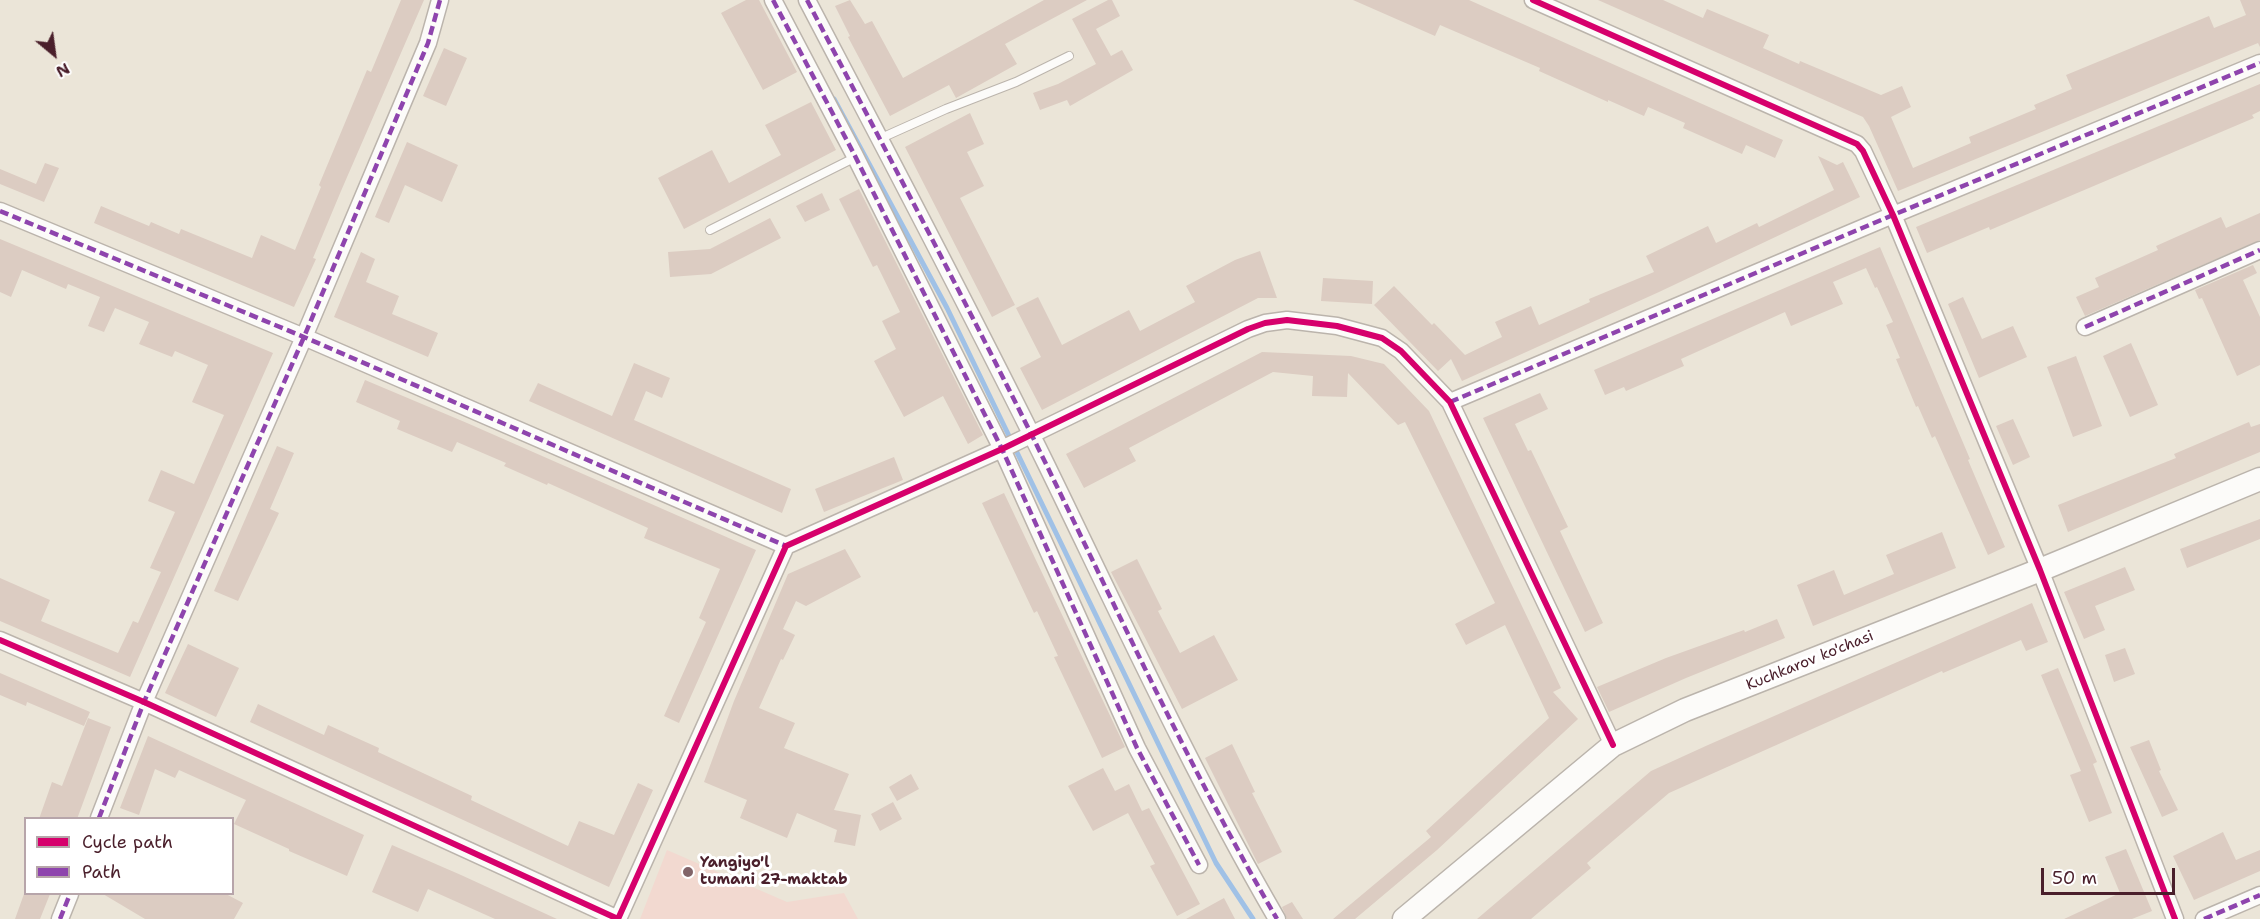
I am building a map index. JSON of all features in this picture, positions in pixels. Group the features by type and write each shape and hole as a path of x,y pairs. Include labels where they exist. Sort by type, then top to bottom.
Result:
{"main road":[{"name":"Kuchkarov ko'chasi","path":"1404,919 1613,745 1685,710 2040,570 2260,479"}],"street":[{"path":"100,817 144,702 304,337 428,43 440,0"},
{"path":"773,0 856,157 1003,448 1137,748 1199,865"},
{"path":"807,0 1030,435 1245,865 1277,919"},
{"path":"1543,2 1857,144 1863,151 1893,215 2040,570 2175,919"},
{"path":"1450,402 2260,63"},
{"path":"0,211 304,337 786,546"},
{"path":"2085,327 2260,250"},
{"path":"0,640 144,702 618,919 786,546 1003,448 1248,329 1265,323 1287,320 1337,326 1382,338 1401,351 1450,402 1613,745"},
{"path":"60,919 70,895"},
{"path":"2204,919 2260,896"}],"lane":[{"path":"879,139 946,109 1016,82 1069,56"},
{"path":"710,231 856,157"}],"shaded area":[{"name":"Yangiyo'l tumani 27-maktab","path":"667,850 787,902 844,893 858,919 640,919"}],"building":[{"path":"401,0 424,0 341,191 313,258 316,259 294,307 94,223 101,206 149,226 151,222 179,234 181,229 252,258 261,235 295,250 321,187 319,185 367,70 371,72"},
{"path":"746,0 759,0 797,72 763,90 721,13"},
{"path":"850,0 865,24 872,21 903,78 1044,0 1087,0 1005,44 1017,64 956,98 949,85 890,116 848,37 850,36 835,6"},
{"path":"1112,0 1120,16 1096,29 1111,56 1122,50 1133,70 1070,106 1067,100 1040,110 1033,93 1058,84 1096,64 1072,19"},
{"path":"1353,0 1469,0 1783,140 1775,158 1746,145 1742,154 1683,128 1685,123 1648,107 1644,116 1608,100 1608,102 1539,71 1540,68 1440,25 1435,36"},
{"path":"1598,0 1663,0 1703,18 1707,9 1769,35 1763,48 1799,64 1800,61 1881,95 1902,86 1911,107 1891,117 1913,168 1971,143 1969,137 2036,109 2034,105 2072,89 2066,75 2209,16 2214,28 2246,15 2240,0 2260,0 2260,47 2258,43 1898,191 1863,117"},
{"path":"444,48 467,58 446,106 423,96"},
{"path":"2260,84 2260,111 2252,115 2254,118 1990,230 1989,227 1927,253 1916,227"},
{"path":"811,102 836,150 684,229 658,178 712,150 729,183 781,155 765,125"},
{"path":"970,113 984,144 967,152 984,186 960,198 1015,305 992,317 905,147"},
{"path":"407,142 458,165 442,202 405,185 389,223 375,217"},
{"path":"1818,156 1837,165 1843,162 1860,197 1659,292 1462,381 1451,359 1438,371 1374,305 1394,286 1465,355 1502,337 1495,322 1531,306 1539,325 1590,302 1589,299 1654,272 1646,256 1708,226 1716,243 1757,223 1759,227 1834,190"},
{"path":"45,163 59,168 44,202 0,184 0,169 36,184"},
{"path":"859,189 983,435 968,444 943,396 904,417 874,361 896,349 882,321 900,312 877,265 873,267 839,199"},
{"path":"822,193 830,210 805,222 796,206"},
{"path":"2260,213 2260,240 2085,316 2076,297 2099,287 2095,278 2158,250 2156,246 2221,217 2226,228"},
{"path":"770,218 781,238 711,274 670,277 668,252 710,249"},
{"path":"0,239 273,353 130,677 0,621 0,578 50,600 41,621 118,653 133,621 138,623 161,572 150,568 175,512 148,501 161,470 194,484 224,415 192,402 208,365 175,351 172,357 139,344 149,322 115,308 104,332 88,326 100,297 68,284 66,289 22,270 11,297 0,292"},
{"path":"1880,247 2005,547 1988,555 1935,436 1932,438 1918,406 1916,407 1896,359 1900,358 1886,325 1893,322 1866,268 1833,282 1843,304 1791,326 1785,312 1681,359 1684,366 1626,391 1624,387 1605,395 1594,370"},
{"path":"1260,251 1277,298 1258,298 1042,410 1020,368 1041,357 1016,308 1038,297 1062,345 1129,310 1140,331 1195,302 1186,286 1235,260"},
{"path":"361,252 375,259 366,282 399,296 392,314 438,333 428,357 334,317"},
{"path":"2253,265 2257,273 2243,280 2260,317 2260,365 2237,376 2202,298 2199,299 2195,290"},
{"path":"1323,278 1373,281 1372,304 1321,301"},
{"path":"1963,297 1982,339 2013,326 2027,357 1979,378 1948,304"},
{"path":"2131,343 2158,405 2130,417 2103,356"},
{"path":"1262,352 1351,356 1384,364 1429,411 1561,688 1553,692 1578,719 1437,850 1355,919 1333,919 1431,837 1426,831 1549,718 1505,625 1466,645 1455,624 1495,603 1405,422 1398,425 1348,373 1347,397 1312,396 1313,376 1273,372 1129,448 1136,461 1084,488 1066,454"},
{"path":"2076,356 2102,426 2073,437 2047,367"},
{"path":"634,363 670,378 662,398 646,391 634,420 791,489 782,513 529,401 538,383 612,416"},
{"path":"365,380 756,550 679,723 664,716 706,622 699,618 720,569 644,538 648,528 504,466 506,463 457,442 452,452 397,429 400,421 356,402"},
{"path":"1540,393 1548,409 1515,424 1528,451 1531,450 1568,527 1560,531 1603,623 1585,632 1483,418"},
{"path":"2013,419 2030,457 2013,465 1996,426"},
{"path":"2249,422 2251,427 2260,424 2260,452 2068,532 2058,505 2176,458 2174,454"},
{"path":"277,446 294,453 270,509 279,513 238,601 214,591"},
{"path":"894,457 903,480 824,512 815,489"},
{"path":"1004,493 1125,747 1102,758 1054,657 1058,656 1037,611 1034,613 982,503"},
{"path":"2260,519 2260,539 2187,568 2180,549"},
{"path":"1942,532 1956,568 1813,626 1797,585 1834,570 1844,595 1894,574 1886,555"},
{"path":"845,549 861,577 806,606 796,601 783,629 795,635 783,660 781,659 759,708 795,723 784,748 849,774 834,810 861,815 855,846 834,842 837,830 797,813 787,838 740,818 747,800 704,782 734,701 788,574"},
{"path":"1137,559 1162,609 1158,611 1180,653 1214,635 1238,680 1182,709 1111,572"},
{"path":"2125,567 2135,590 2095,606 2105,630 2084,639 2064,592"},
{"path":"2032,603 2048,642 2026,651 2021,640 1943,673 1942,671 1669,793 1587,863 1591,868 1531,919 1477,919 1651,771"},
{"path":"1777,619 1785,638 1609,712 1597,687 1666,658"},
{"path":"188,644 239,668 216,717 165,693"},
{"path":"2125,648 2135,674 2114,682 2105,655"},
{"path":"2058,668 2097,762 2093,764 2112,813 2089,822 2070,775 2081,771 2041,675"},
{"path":"0,673 90,712 84,726 27,702 26,706 0,695"},
{"path":"258,704 324,735 328,725 379,748 378,752 472,796 471,800 568,846 579,821 614,835 638,783 653,790 609,887 250,722"},
{"path":"88,718 111,727 78,817 40,817 52,782 62,786"},
{"path":"148,736 364,835 347,876 234,824 246,800 179,770 175,778 155,769 139,815 120,808"},
{"path":"2149,740 2161,770 2159,771 2178,810 2162,817 2130,747"},
{"path":"1232,744 1255,792 1252,793 1282,852 1258,864 1205,758"},
{"path":"1103,768 1115,791 1129,784 1142,811 1149,808 1200,904 1177,916 1150,866 1155,864 1128,813 1093,831 1068,786"},
{"path":"911,774 919,789 897,801 889,787"},
{"path":"893,802 902,819 880,831 871,814"},
{"path":"2223,832 2236,860 2260,850 2260,871 2194,900 2173,856"},
{"path":"392,845 557,919 495,919 428,889 418,912 372,892"},
{"path":"2126,849 2152,911 2132,919 2064,919 2120,893 2105,857"},
{"path":"24,894 50,895 40,919 15,919"},
{"path":"105,895 228,895 243,903 234,919 145,919"},
{"path":"1224,898 1235,919 1186,919"},
{"path":"1292,902 1303,919 1287,919 1282,907"}],"waterway":[{"path":"834,99 947,308 1216,863 1253,919"}],"marked path":[{"path":"99,817 144,702 304,337 428,43 440,0"},
{"path":"773,0 854,154 1002,449 1137,748 1199,865"},
{"path":"807,0 1047,466 1186,752 1277,919"},
{"path":"1450,402 2260,63"},
{"path":"0,211 304,337 786,546"},
{"path":"2085,327 2260,250"},
{"path":"60,919 70,895"},
{"path":"2204,919 2260,895"}],"cycle path":[{"path":"1533,0 1857,144 1863,151 1893,215 2040,570 2175,919"},
{"path":"0,640 144,702 618,919 786,546 1002,449 1248,329 1265,323 1287,320 1337,326 1382,338 1401,351 1450,402 1613,745"}],"place":[{"name":"Yangiyo'l tumani 27-maktab","path":"688,872"}]}
